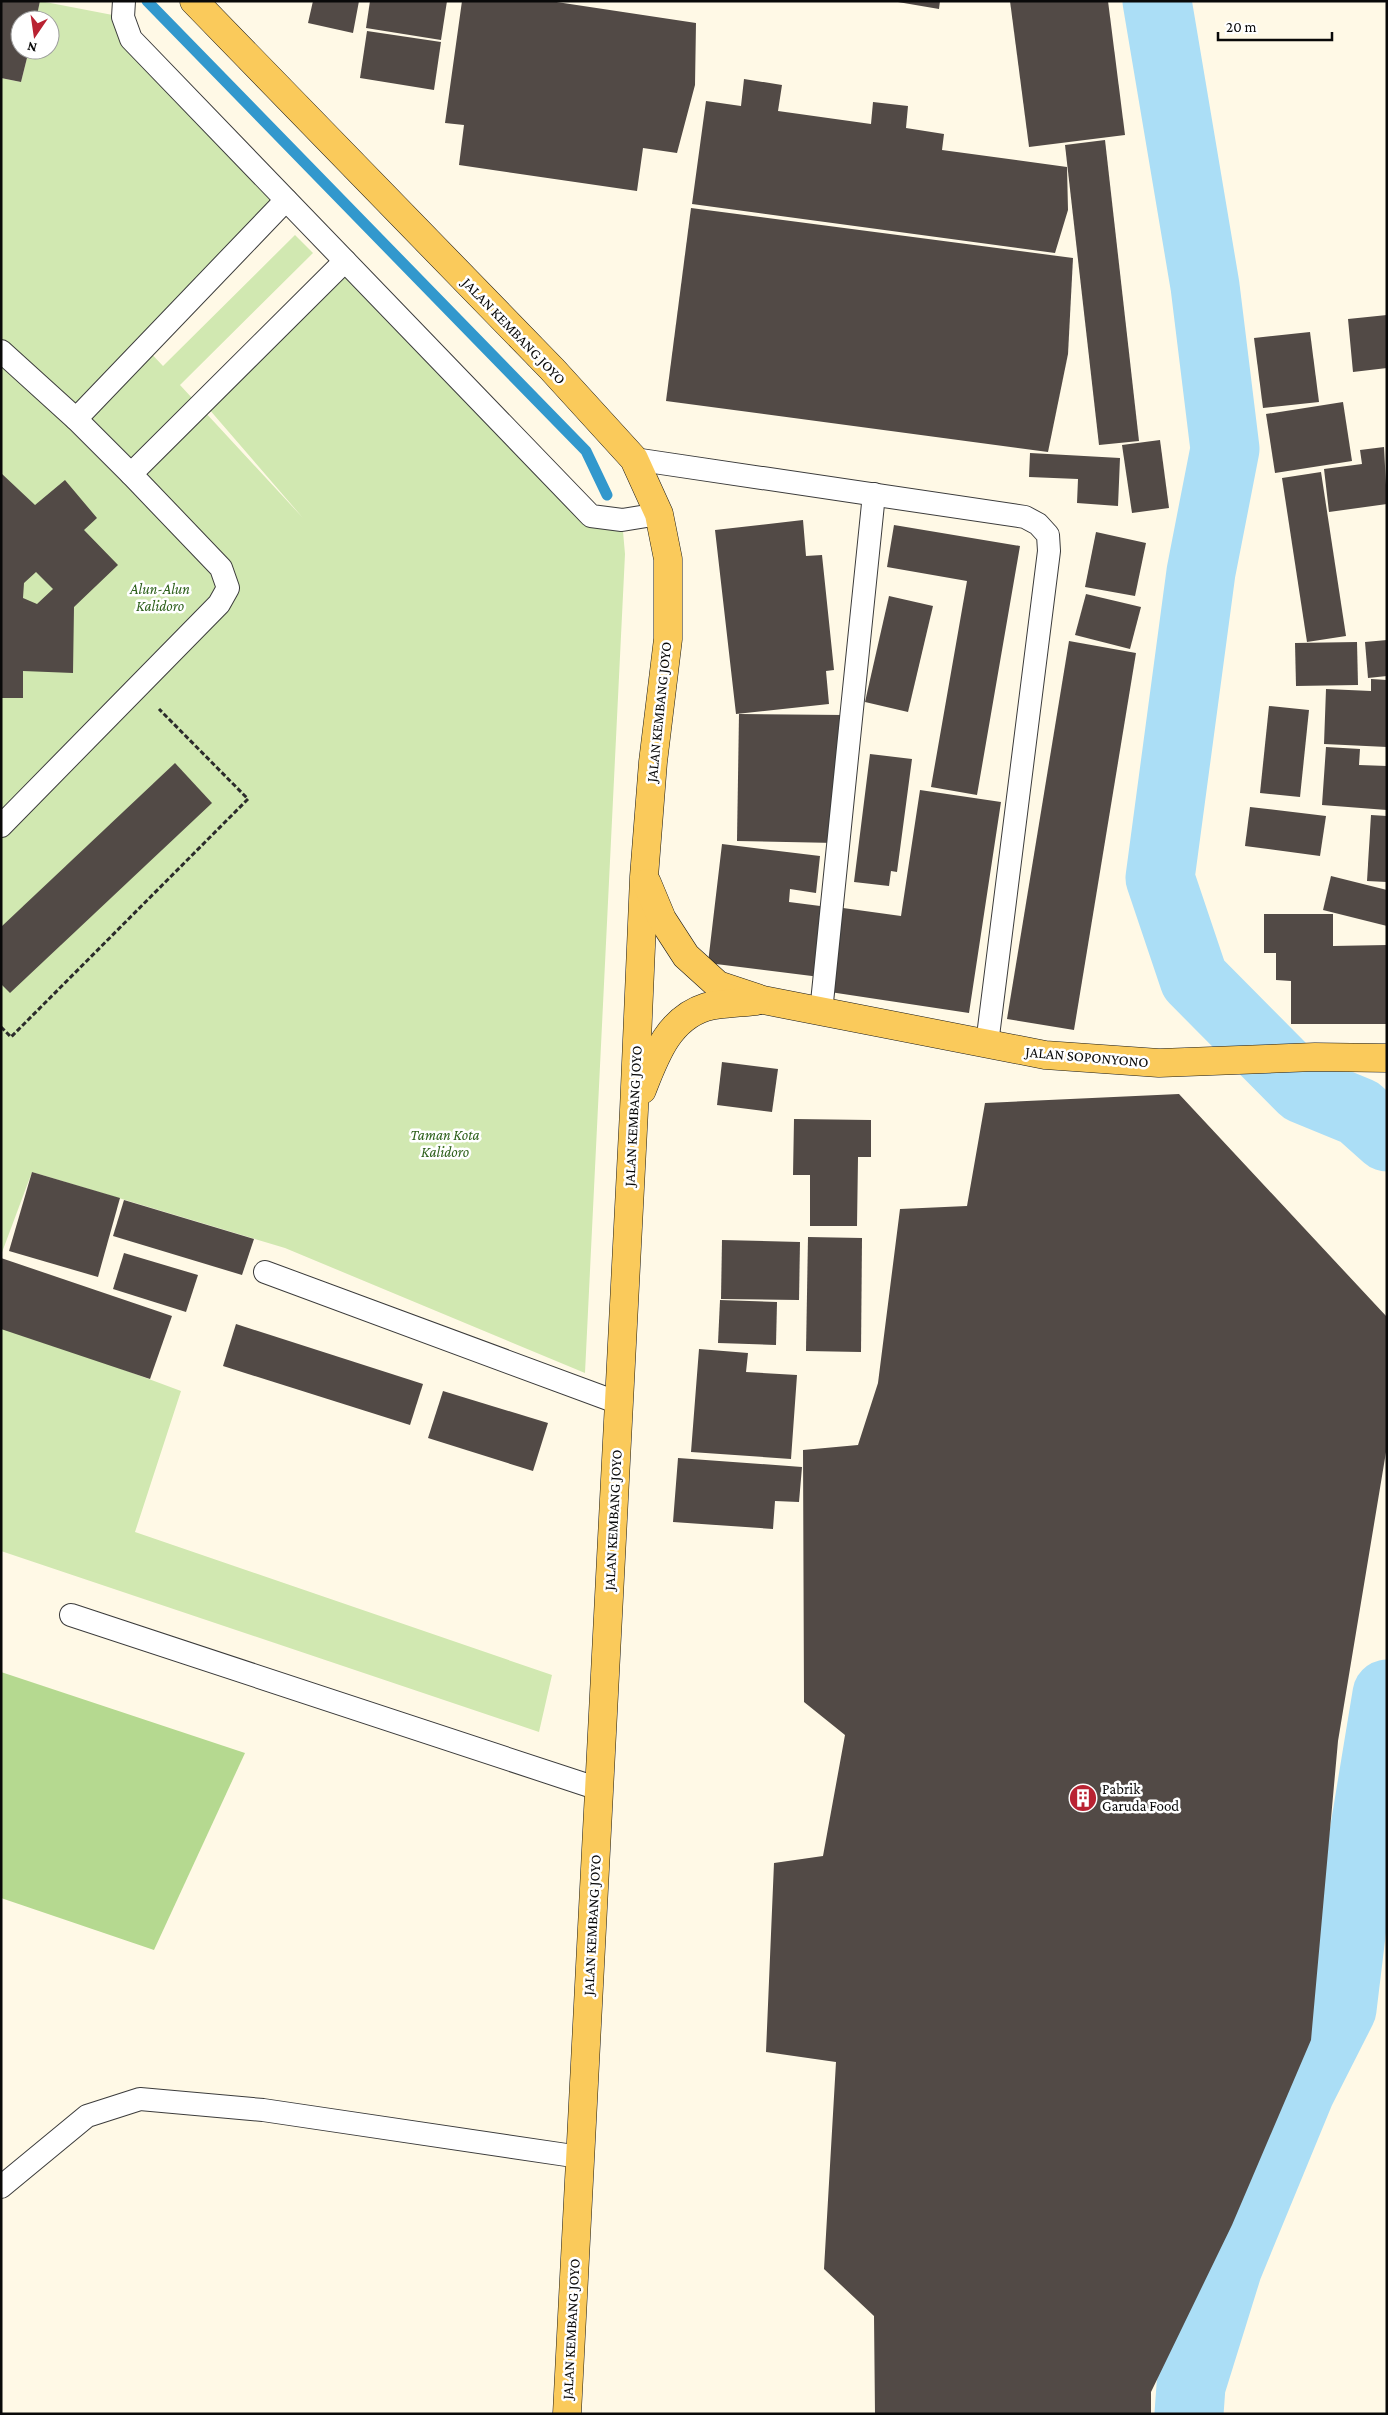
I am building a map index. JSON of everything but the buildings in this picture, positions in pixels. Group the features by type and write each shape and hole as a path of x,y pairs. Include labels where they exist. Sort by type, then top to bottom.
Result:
{"main road":[{"name":"JALAN KEMBANG JOYO","path":"194,1 552,369 634,459 659,514 668,559 668,639 653,762 644,877 634,1110 567,2414"},
{"path":"644,877 662,919 686,956 718,985 763,1000"},
{"name":"JALAN SOPONYONO","path":"763,1000 1045,1056 1159,1063 1314,1057 1387,1058"},
{"path":"634,1110 658,1049 677,1023 706,1007 763,1000"}],"lane":[{"path":"124,1 123,17 131,39 591,516 622,520 659,514"},
{"path":"76,419 286,200"},
{"path":"131,474 157,446 345,261"},
{"path":"1,351 76,419 131,474 221,568 228,588 219,604 1,826"},
{"path":"634,459 1025,517 1038,524 1048,535 1049,551 987,1044"},
{"path":"821,1012 874,494"},
{"path":"265,1272 618,1404"},
{"path":"71,1615 599,1788"},
{"path":"1,2186 86,2116 140,2099 262,2110 580,2157"}],"path":[{"path":"1,1027 11,1037 248,799 138,687"}],"green space":[{"path":"40,1 123,17 286,200 145,347 163,366 295,235 313,253 180,385 303,518 202,401 345,261 591,516 622,520 625,554 585,1373 285,1248 32,1172 1,1255 1,78 21,82 26,60 60,60 60,10 38,10"},
{"path":"1,1324 181,1391 135,1532 552,1675 539,1732 1,1551"},
{"path":"1,1672 245,1753 154,1950 1,1898"}],"waterway":[{"path":"147,1 586,451 607,495"},
{"path":"1157,1 1205,286 1225,449 1201,572 1160,878 1194,979 1303,1089 1359,1112 1387,1137"},
{"path":"1189,2414 1191,2386 1228,2267 1300,2092 1342,2009 1361,1852 1387,1694"}],"place":[{"name":"Pabrik Garuda Food","path":"1083,1798"}],"park label":[{"name":"Alun-Alun Kalidoro","path":"160,598"},
{"name":"Taman Kota Kalidoro","path":"445,1144"}]}
